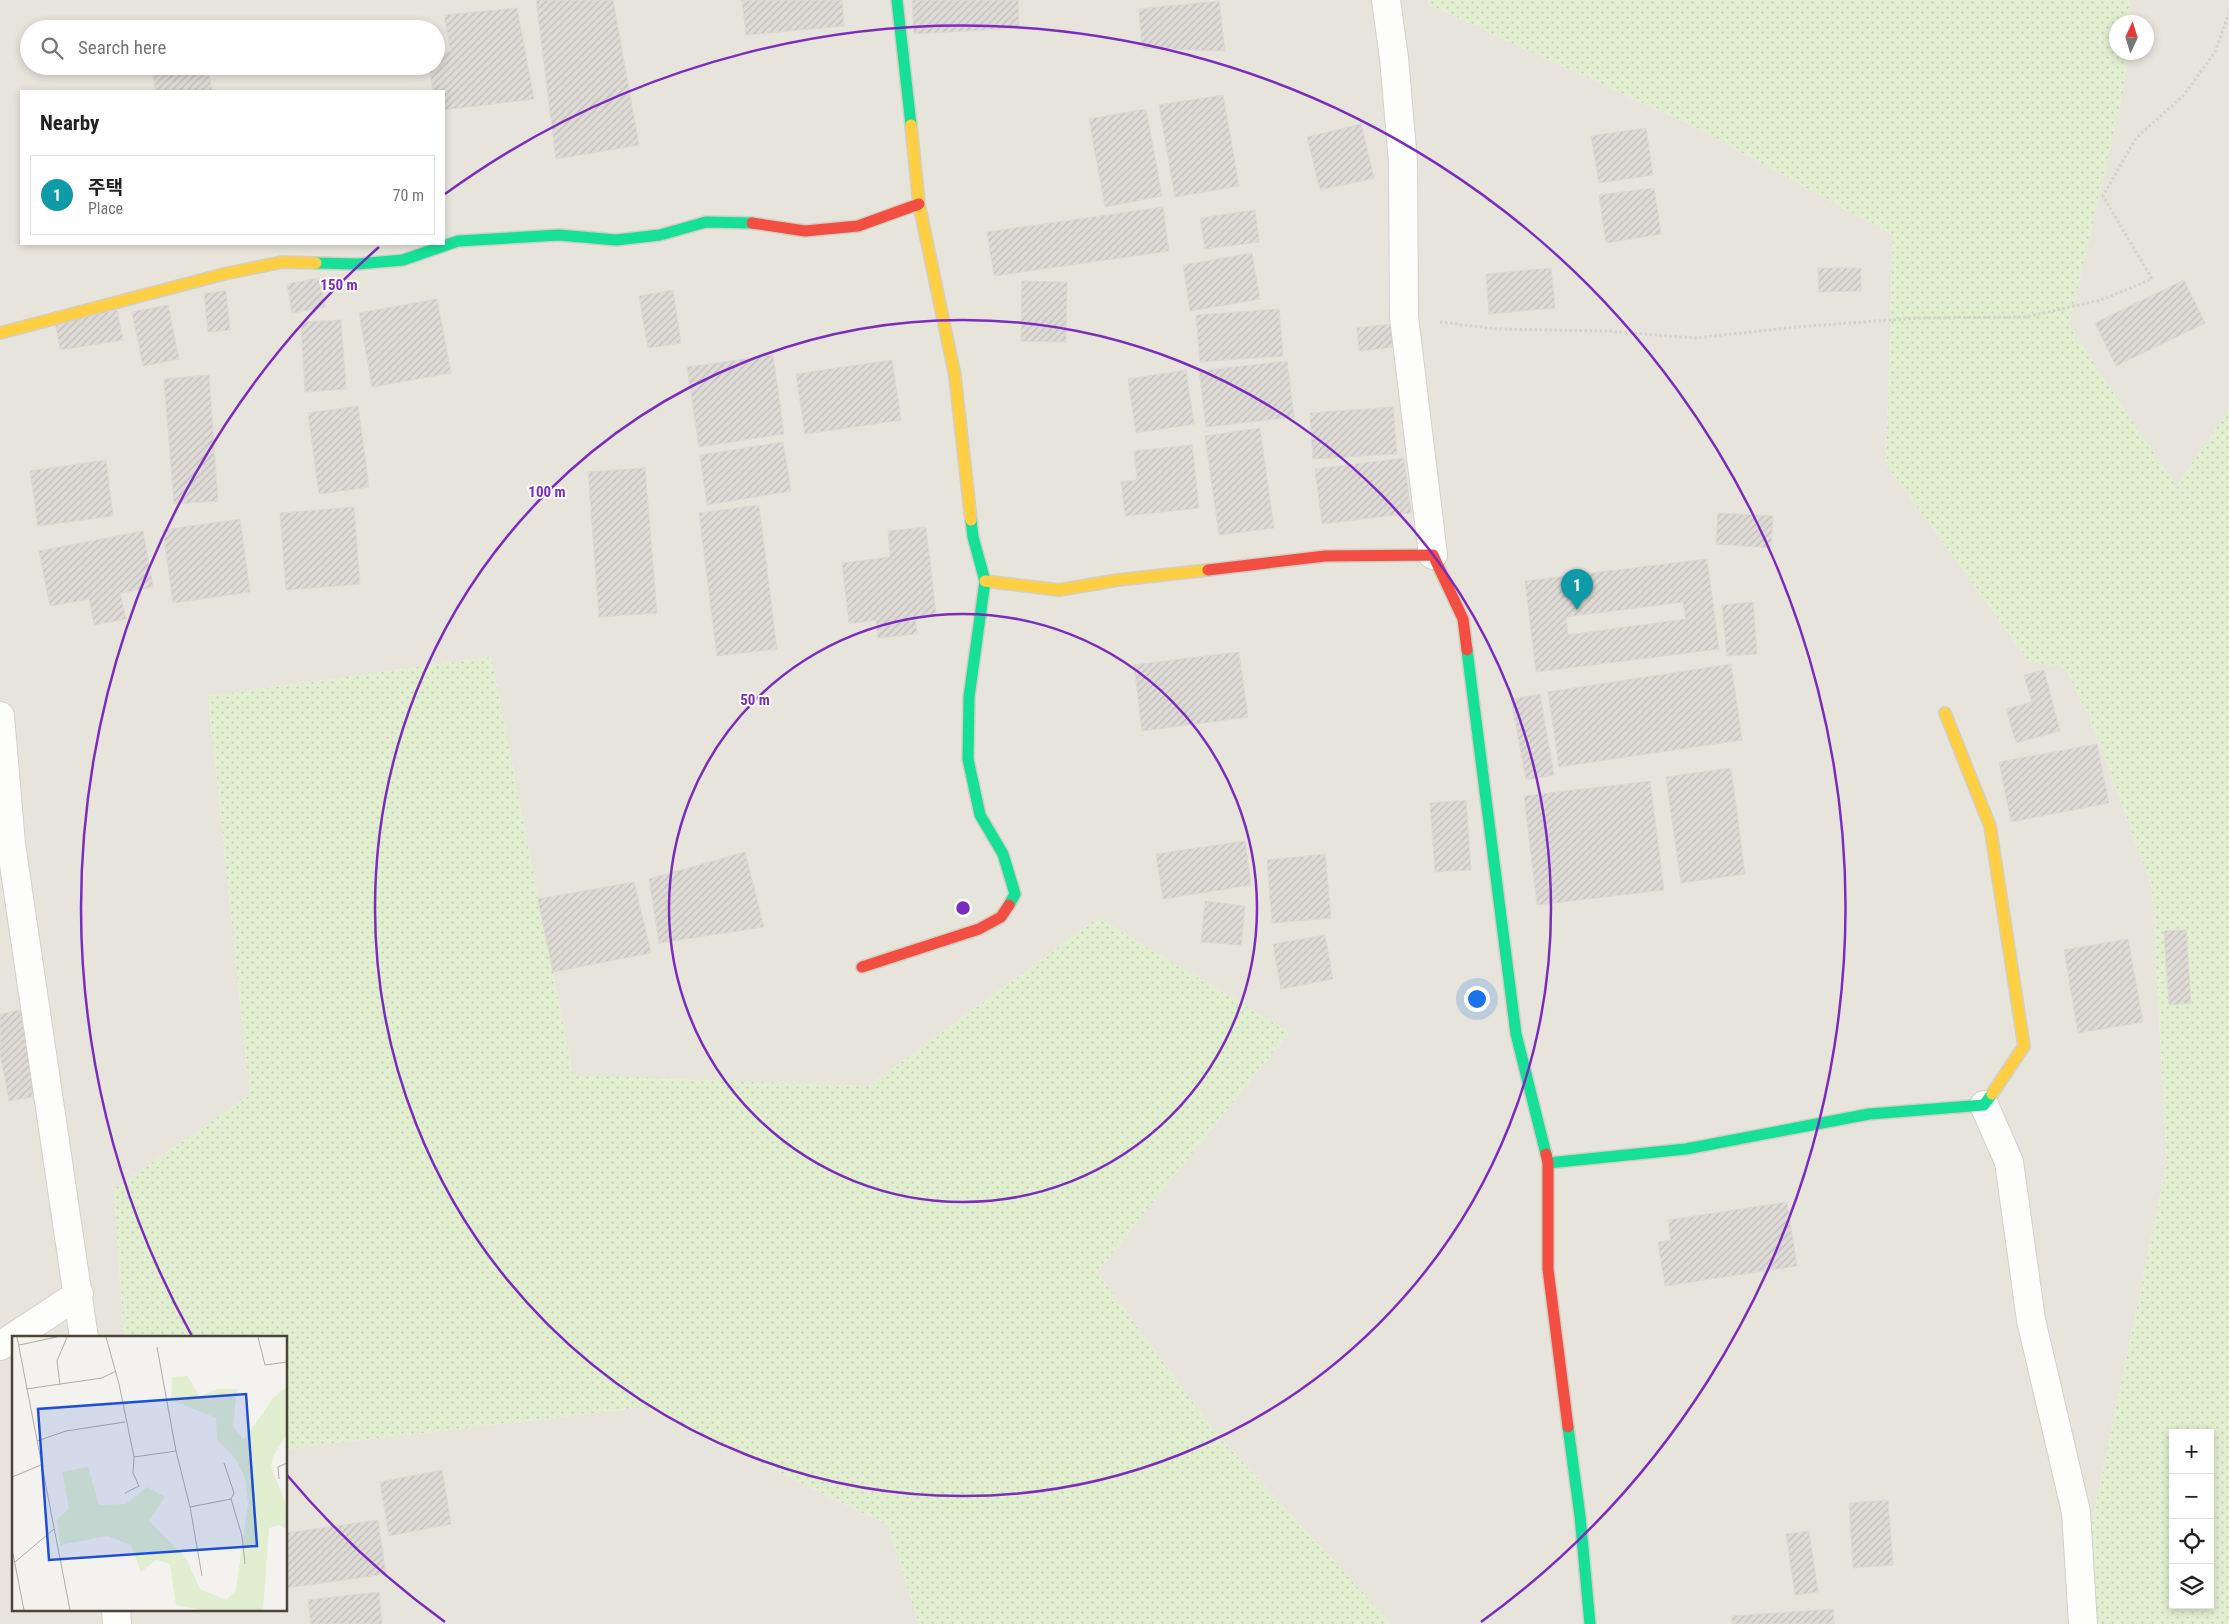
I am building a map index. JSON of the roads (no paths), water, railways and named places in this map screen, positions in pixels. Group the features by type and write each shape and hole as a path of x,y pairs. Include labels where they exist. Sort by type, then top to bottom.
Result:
{"street":[{"path":"862,967 979,929 1001,917 1016,894 1003,854 980,815 968,758 969,697 985,581 973,537 955,376 919,204 897,0"},
{"path":"1386,0 1394,58 1403,162 1404,317 1433,554 1463,619 1516,1034 1548,1163 1548,1269 1580,1516 1590,1624"},
{"path":"0,334 224,274 282,262 357,264 403,260 458,241 559,235 616,240 660,235 706,222 752,224 805,231 858,226 919,204"},
{"path":"985,581 1059,590 1118,580 1325,556 1380,557 1433,554"},
{"path":"1946,713 1990,826 2024,1046 1984,1105"},
{"path":"0,716 11,844 84,1336"},
{"path":"1548,1163 1686,1149 1868,1114 1984,1105"},
{"path":"1984,1105 2008,1162 2031,1320 2076,1512 2083,1624"},
{"path":"15,1336 79,1294"},
{"path":"0,1346 12,1338"}],"place":[{"name":"주택","path":"1577,610"}]}
